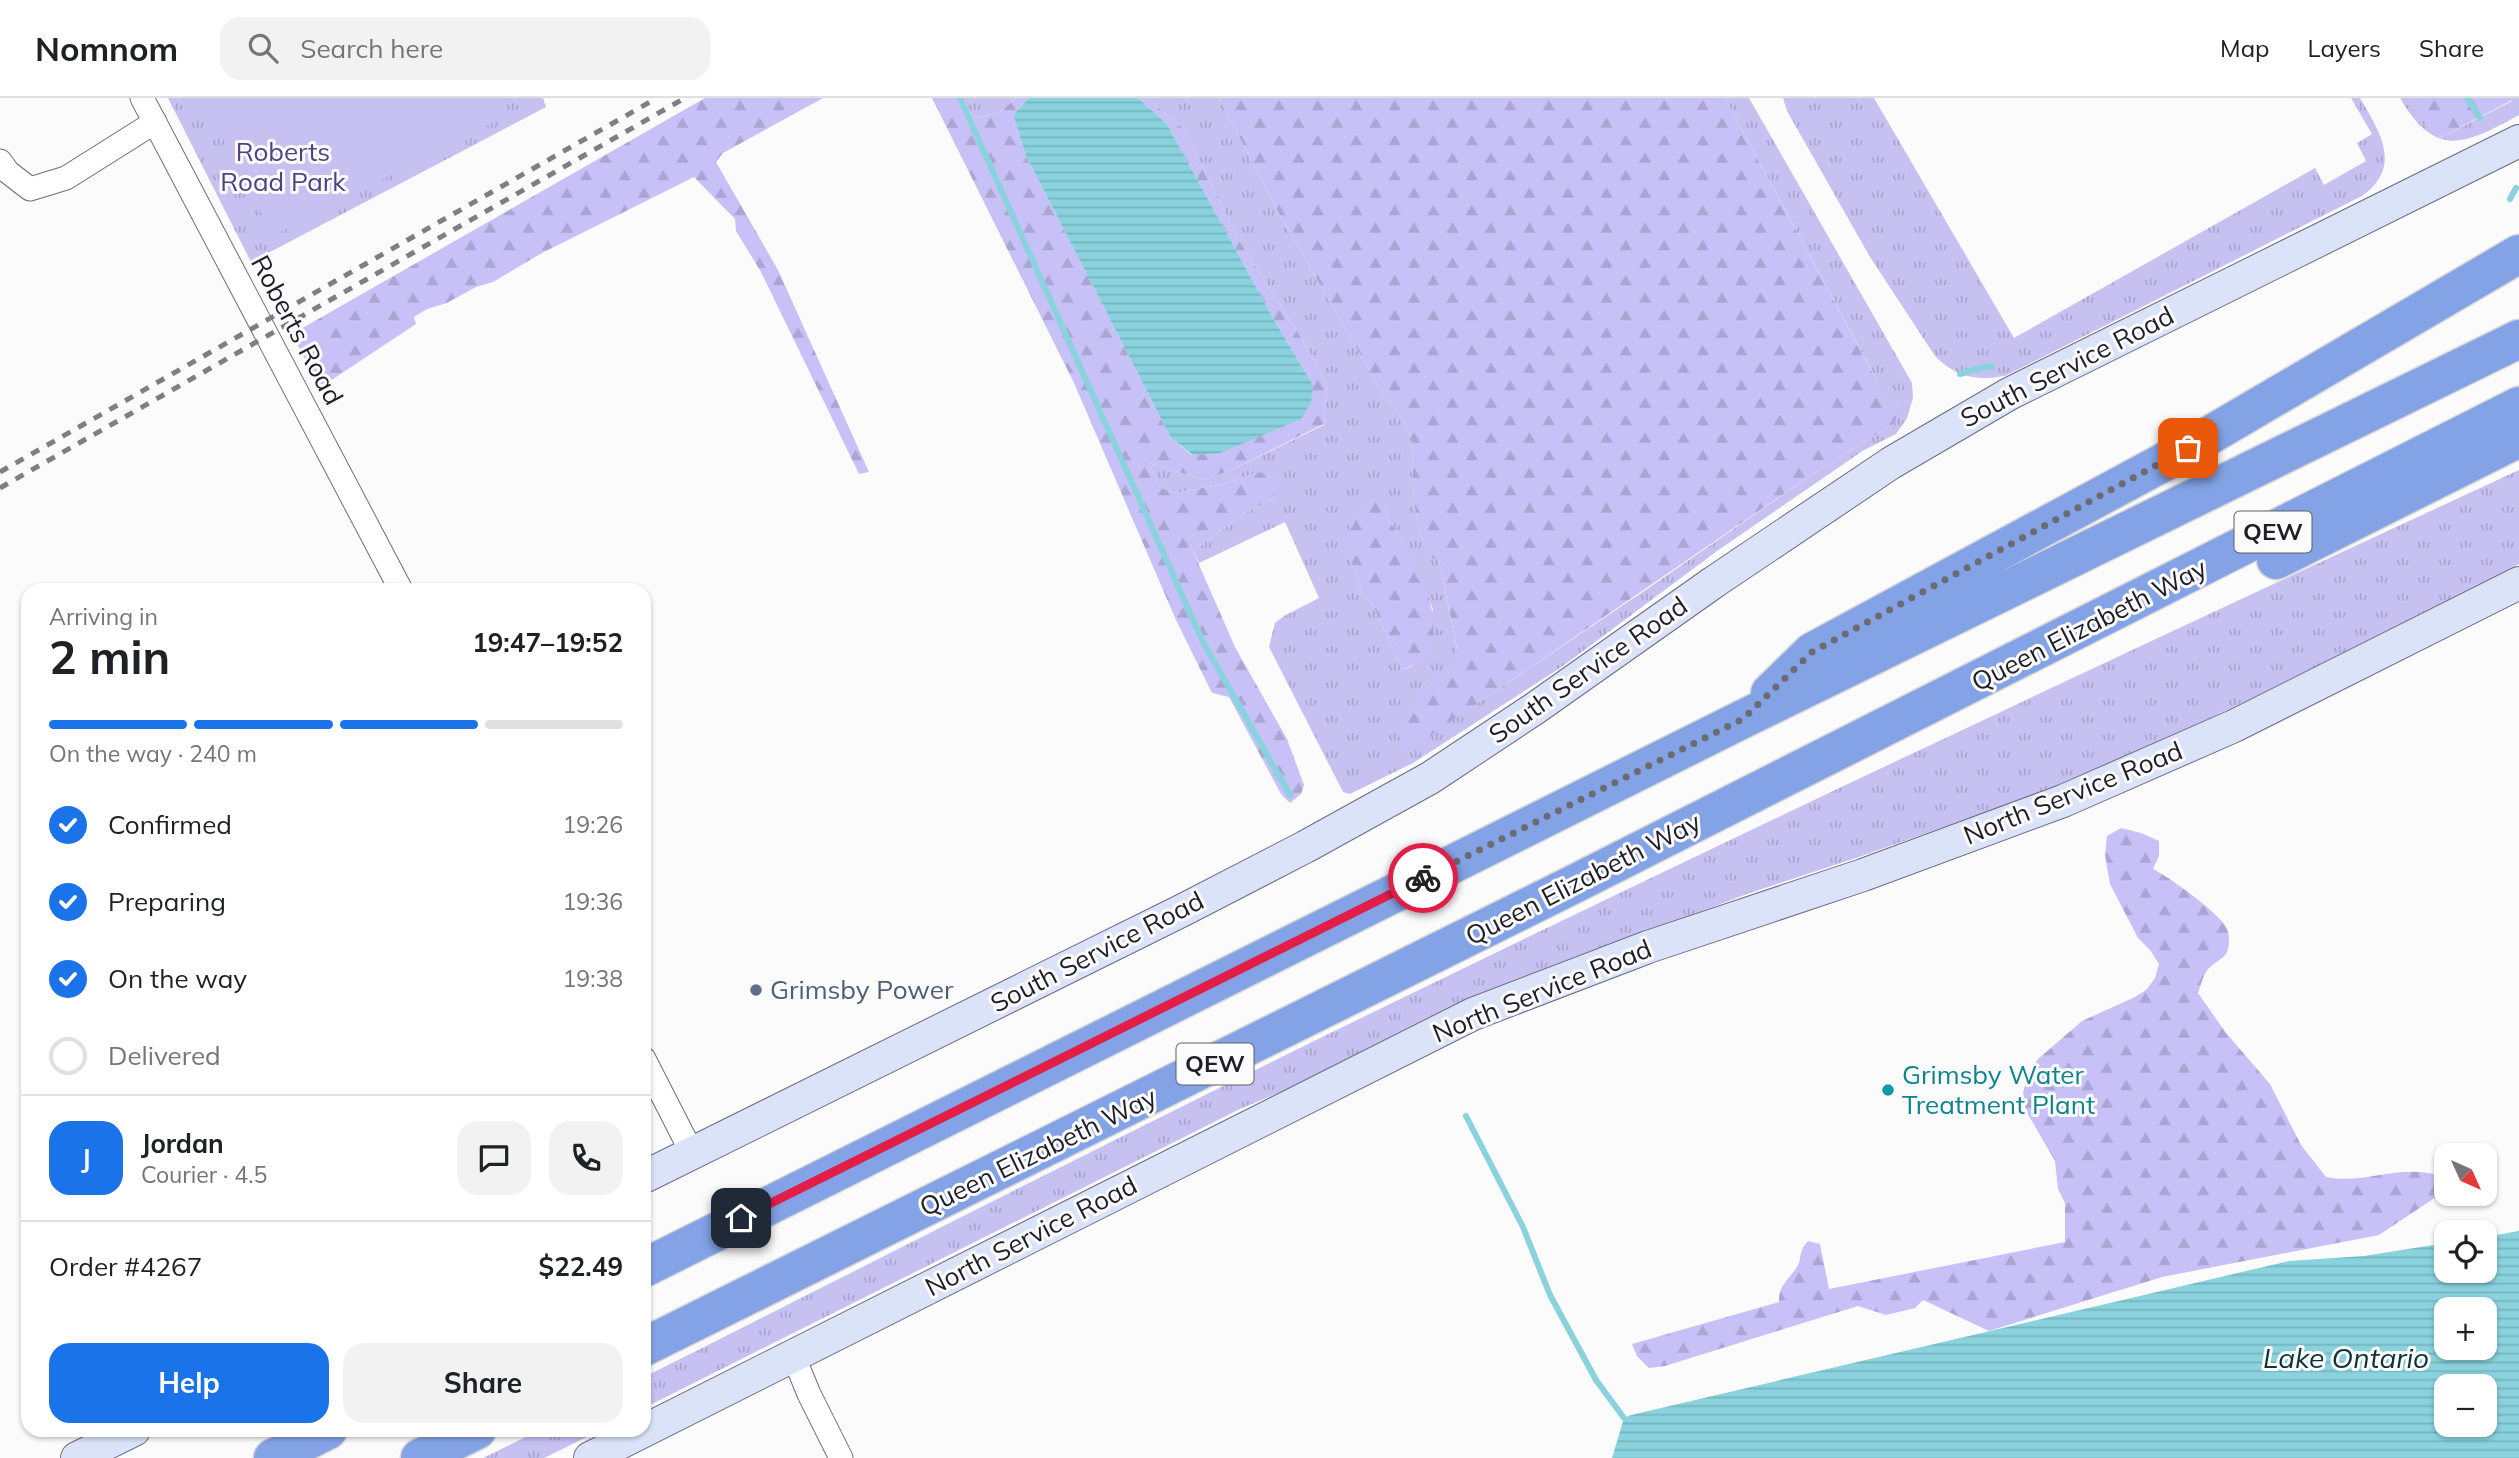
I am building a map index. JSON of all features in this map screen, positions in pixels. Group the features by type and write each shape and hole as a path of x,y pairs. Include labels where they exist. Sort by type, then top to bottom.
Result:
{"highway":[{"path":"1743,719 1812,652 2164,462 2519,254"},
{"name":"QEW","path":"651,1265 1743,719 2519,339"},
{"name":"Queen Elizabeth Way","path":"651,1344 2026,657 2519,406"},
{"path":"2026,657 2189,604 2519,438"},
{"path":"273,1458 314,1437"},
{"path":"420,1458 463,1437"}],"street":[{"name":"Roberts Road","path":"142,98 397,583"},
{"path":"0,161 8,172 30,189 66,178 155,122"},
{"name":"South Service Road","path":"651,1174 1306,847 1408,790 1534,709 1806,519 1952,426 2009,394 2519,141"},
{"name":"North Service Road","path":"651,1427 1473,1014 1648,947 1863,875 2063,801 2234,726 2519,583"},
{"path":"651,1073 692,1153"},
{"path":"793,1355 841,1458"},
{"path":"76,1458 120,1437"},
{"name":"North Service Road","path":"590,1458 631,1437"}],"green space":[{"name":"Roberts Road Park","path":"168,98 543,98 546,107 251,262"},
{"name":"Roberts Road Park","path":"202,98 493,98 503,117 273,236"},
{"path":"705,98 823,98 723,153 716,162 778,270 869,472 859,474 761,272 736,231 735,219 694,177 542,253 493,282 427,309 414,317 416,324 324,385 317,382 292,334"},
{"path":"932,98 960,98 974,118 1000,112 1016,98 1029,98 1013,115 1026,156 1171,438 1192,455 1313,385 1273,318 1167,124 1138,98 1147,98 1184,129 1238,239 1304,342 1327,385 1324,424 1229,471 1204,480 1149,463 1159,487 1175,493 1224,484 1260,472 1279,478 1273,499 1243,514 1193,551 1235,647 1287,739 1304,785 1301,794 1290,803 1281,794 1229,697 1212,693 1176,620 1074,383"},
{"path":"960,98 1016,98 1000,112 974,118"},
{"path":"1147,98 1219,98 1277,210 1385,398 1397,411 1410,435 1418,521 1426,554 1439,561 1459,659 1421,687 1405,752 1813,474 1895,423 1875,377 1725,98 1749,98 1912,383 1913,398 1907,418 1896,434 1864,450 1717,551 1563,666 1413,763 1350,794 1343,792 1269,647 1275,623 1319,598 1285,522 1199,563 1193,551 1243,514 1273,499 1260,472 1224,484 1175,493 1159,487 1149,463 1204,480 1229,471 1324,425 1327,385 1304,342 1238,239 1184,129","holes":["1386,505 1388,520 1397,531 1433,609 1412,666 1403,670 1373,605 1362,593 1347,552"]},
{"path":"1219,98 1725,98 1885,396 1899,401 1895,423 1813,474 1405,753 1398,737 1421,687 1459,658 1439,561 1426,555 1418,521 1410,435 1397,411 1385,398 1277,210"},
{"path":"1783,98 1874,98 2014,338 2315,168 2324,185 2366,161 2357,143 2372,134 2351,98 2360,98 2375,124 2384,149 2385,161 2375,185 2362,196 2005,376 1985,378 1959,373 1935,356 1870,257 1787,111"},
{"path":"2400,98 2412,98 2440,138 2512,101 2511,98 2519,98 2519,115 2468,139 2453,141 2439,138 2426,131 2413,118"},
{"path":"2412,98 2512,100 2440,138 2427,127"},
{"path":"2519,470 2519,564 2291,679 2101,771 1747,894 1522,979 1240,1109 651,1404 651,1373 1381,1008 2131,651"},
{"path":"1375,499 1386,505 1388,520 1397,531 1415,566 1431,605 1434,624 1431,642 1421,658 1403,670 1373,605 1362,593 1347,553 1349,530 1356,512"},
{"path":"2121,828 2159,841 2159,856 2153,869 2204,904 2226,927 2229,936 2227,951 2207,970 2198,993 2226,1033 2270,1084 2301,1145 2326,1177 2354,1179 2423,1172 2434,1174 2434,1198 2379,1235 2162,1277 1989,1331 1923,1300 1915,1308 1886,1315 1858,1306 1665,1366 1649,1368 1637,1356 1632,1344 1779,1302 1782,1287 1797,1267 1802,1249 1808,1241 1820,1244 1829,1289 2065,1242 2065,1203 2058,1189 2055,1161 2026,1111 2023,1093 2028,1074 2038,1059 2082,1021 2146,990 2155,978 2159,964 2138,938 2110,884 2105,855 2107,836"},
{"path":"526,1437 587,1437 544,1458 483,1458"}],"water":[{"path":"1029,98 1138,98 1167,124 1273,318 1313,385 1311,403 1301,419 1220,453 1193,455 1171,438 1026,156 1013,115"},
{"name":"Lake Ontario","path":"2519,1231 2519,1458 1612,1458 1624,1418 1631,1415 2289,1261 2364,1256 2434,1245 2434,1283 2497,1283 2497,1235"}],"waterway":[{"path":"960,98 1204,644 1290,795"},
{"path":"2467,98 2480,118"},
{"path":"2510,199 2516,188"},
{"path":"1960,374 1992,367"},
{"path":"1466,1116 1523,1227 1550,1295 1596,1380 1624,1418"}],"railway":[{"path":"0,472 657,98"},
{"path":"0,488 685,98"}],"way so far":[{"path":"1423,878 1743,719 1812,652 2188,448"}],"place":[{"name":"Grimsby Power","path":"756,990"},
{"name":"Grimsby Water Treatment Plant","path":"1888,1090"}],"route":[{"path":"741,1218 1423,878"}]}
